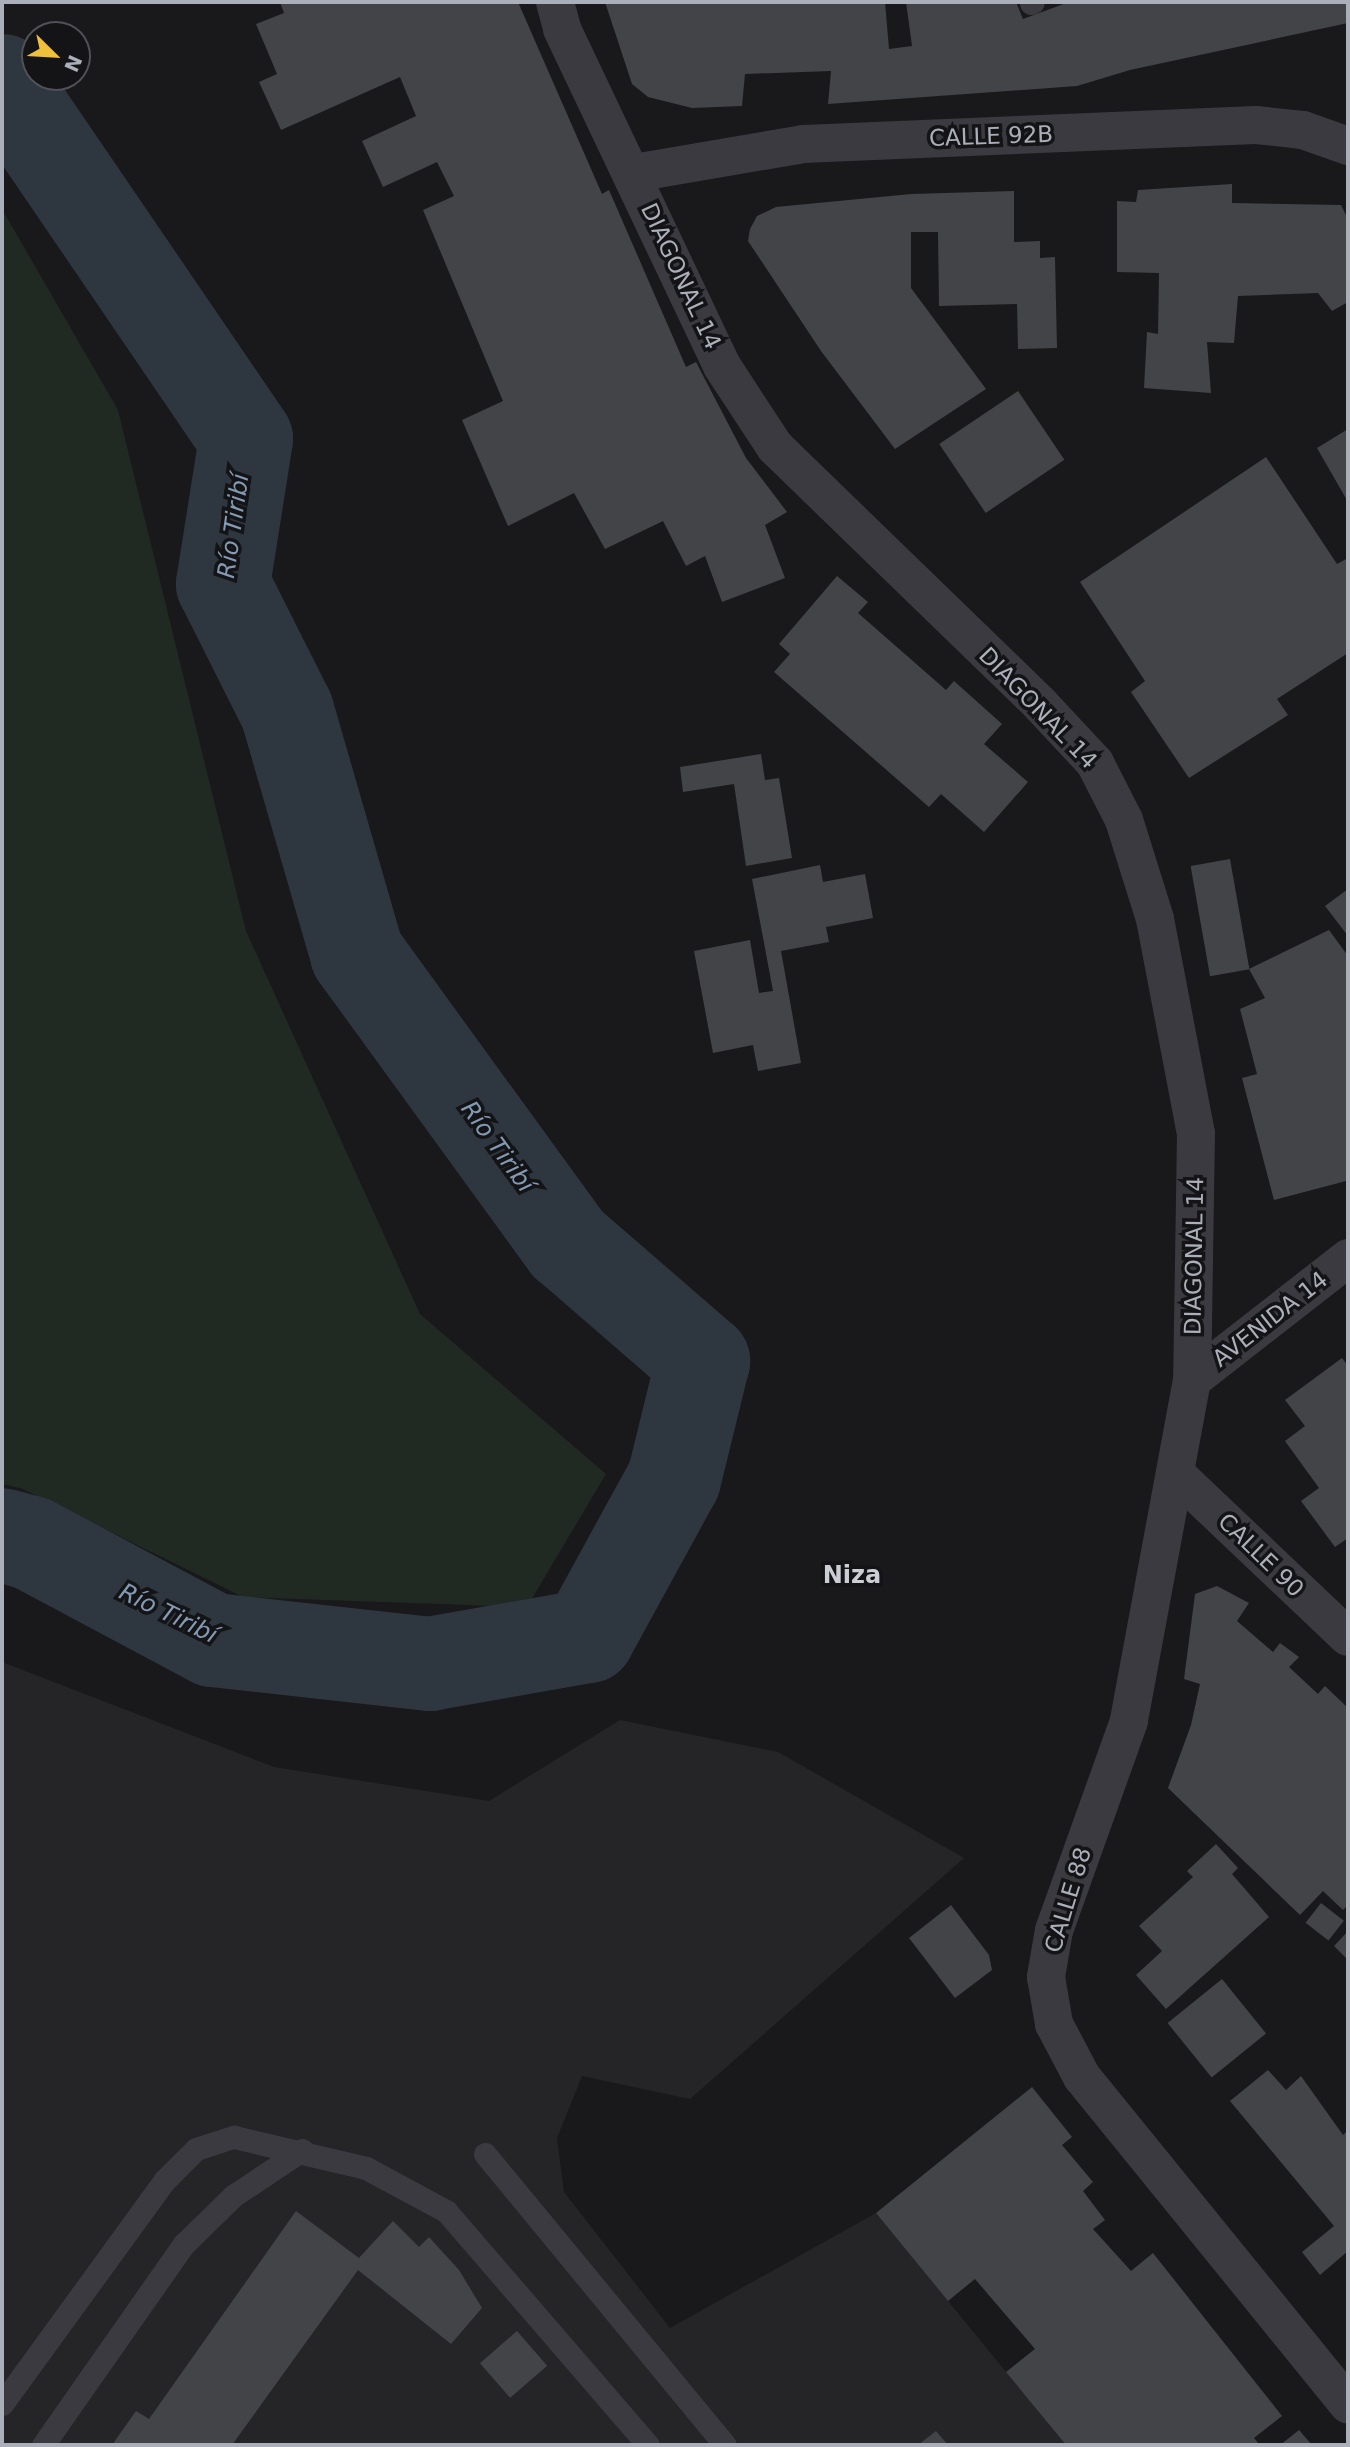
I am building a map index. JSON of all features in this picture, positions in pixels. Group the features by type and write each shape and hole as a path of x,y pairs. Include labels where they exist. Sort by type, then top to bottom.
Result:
{"street":[{"name":"DIAGONAL 14","path":"555,2 562,29 634,173 722,366 775,447 1041,704 1095,763 1124,820 1155,919 1196,1133 1192,1380 1175,1472"},
{"name":"CALLE 92B","path":"634,173 803,144 1256,125 1303,130 1348,146"},
{"name":"AVENIDA 14","path":"1192,1380 1348,1258"},
{"name":"CALLE 90","path":"1175,1472 1348,1637"},
{"name":"CALLE 88","path":"1175,1472 1129,1721 1054,1930 1046,1977 1052,2012 1090,2087 1348,2404"}],"lane":[{"path":"2,2404 156,2192 196,2149 234,2137 302,2150 366,2168 446,2211 648,2445"},
{"path":"43,2445 184,2244 233,2196 302,2150"},
{"path":"485,2154 725,2445"}],"shaded area":[{"path":"2,209 118,410 246,931 420,1314 606,1474 527,1607 243,1597 23,1489 2,1484"},
{"path":"2,1662 274,1767 489,1801 620,1720 778,1752 964,1858 690,2099 582,2076 557,2138 564,2192 670,2328 876,2213 1066,2445 2,2445"}],"building":[{"path":"280,2 518,2 602,194 609,190 686,367 696,362 746,458 787,512 765,525 785,578 722,602 705,556 686,566 663,521 605,549 574,493 508,526 462,420 503,401 423,210 454,196 437,162 383,187 362,141 416,116 400,77 281,130 259,82 277,74 256,24 284,13"},
{"path":"605,2 885,2 889,49 912,46 906,2 1016,2 1023,19 1069,2 1348,2 1348,23 1130,70 1077,86 828,104 831,71 745,74 742,106 692,108 648,97 632,84"},
{"path":"1232,184 1232,203 1341,205 1348,219 1348,302 1332,311 1318,293 1238,296 1234,343 1207,342 1211,393 1144,388 1147,332 1158,334 1159,273 1117,272 1117,201 1136,202 1138,190"},
{"path":"1014,191 1014,242 1040,241 1040,258 1055,257 1057,348 1018,349 1017,304 939,306 938,232 911,232 911,288 986,389 895,449 821,351 748,241 750,229 757,216 776,207 911,194"},
{"path":"1018,391 1064,460 986,513 939,444"},
{"path":"1348,429 1348,502 1317,448"},
{"path":"1266,457 1337,564 1348,558 1348,653 1277,699 1288,715 1189,778 1131,692 1145,681 1080,582"},
{"path":"837,576 868,602 858,613 946,690 954,681 1002,724 984,744 1028,782 984,832 941,794 929,807 774,672 790,654 779,644"},
{"path":"761,754 765,780 779,778 792,858 746,866 734,784 683,792 680,767"},
{"path":"1230,859 1249,969 1210,976 1191,866"},
{"path":"820,865 823,882 865,874 873,918 826,927 829,942 781,951 801,1063 758,1071 753,1045 713,1053 694,951 750,940 759,993 773,991 752,879"},
{"path":"1348,889 1348,936 1325,906"},
{"path":"1329,930 1348,956 1346,1181 1274,1200 1242,1078 1257,1074 1240,1009 1265,998 1249,969"},
{"path":"1342,1358 1348,1366 1348,1538 1335,1547 1301,1501 1319,1488 1285,1441 1305,1426 1285,1400"},
{"path":"1217,1586 1249,1603 1237,1621 1273,1652 1280,1643 1299,1657 1289,1667 1318,1694 1325,1686 1348,1708 1348,1905 1343,1910 1323,1891 1300,1915 1168,1788 1191,1725 1200,1684 1184,1679 1195,1594"},
{"path":"1216,1844 1238,1868 1232,1874 1269,1917 1166,2009 1136,1975 1162,1951 1139,1926 1193,1877 1187,1871"},
{"path":"1321,1903 1344,1921 1328,1941 1306,1923"},
{"path":"951,1905 989,1955 992,1970 955,1998 909,1938"},
{"path":"1348,1931 1348,1960 1334,1946"},
{"path":"1222,1979 1266,2033 1212,2077 1168,2023"},
{"path":"1268,2070 1286,2090 1301,2076 1343,2135 1348,2130 1348,2251 1320,2275 1302,2252 1334,2226 1230,2101"},
{"path":"1032,2087 1072,2137 1062,2145 1093,2182 1083,2191 1105,2220 1093,2229 1131,2271 1153,2253 1282,2416 1254,2438 1260,2445 1066,2445 1006,2372 1035,2349 975,2279 948,2301 876,2213"},
{"path":"296,2211 359,2258 393,2221 419,2247 429,2237 459,2270 482,2308 451,2344 358,2270 232,2445 112,2445 136,2411 149,2419"},
{"path":"517,2331 547,2366 510,2398 480,2363"},
{"path":"1299,2430 1312,2445 1280,2445"},
{"path":"936,2431 948,2445 918,2445"}],"waterway":[{"name":"Río Tiribí","path":"2,81 246,439 223,584 287,711 357,954 568,1244 703,1361 674,1479 588,1636 430,1664 213,1640 31,1543 2,1535"}],"district":[{"name":"Niza","path":"852,1576"}]}
